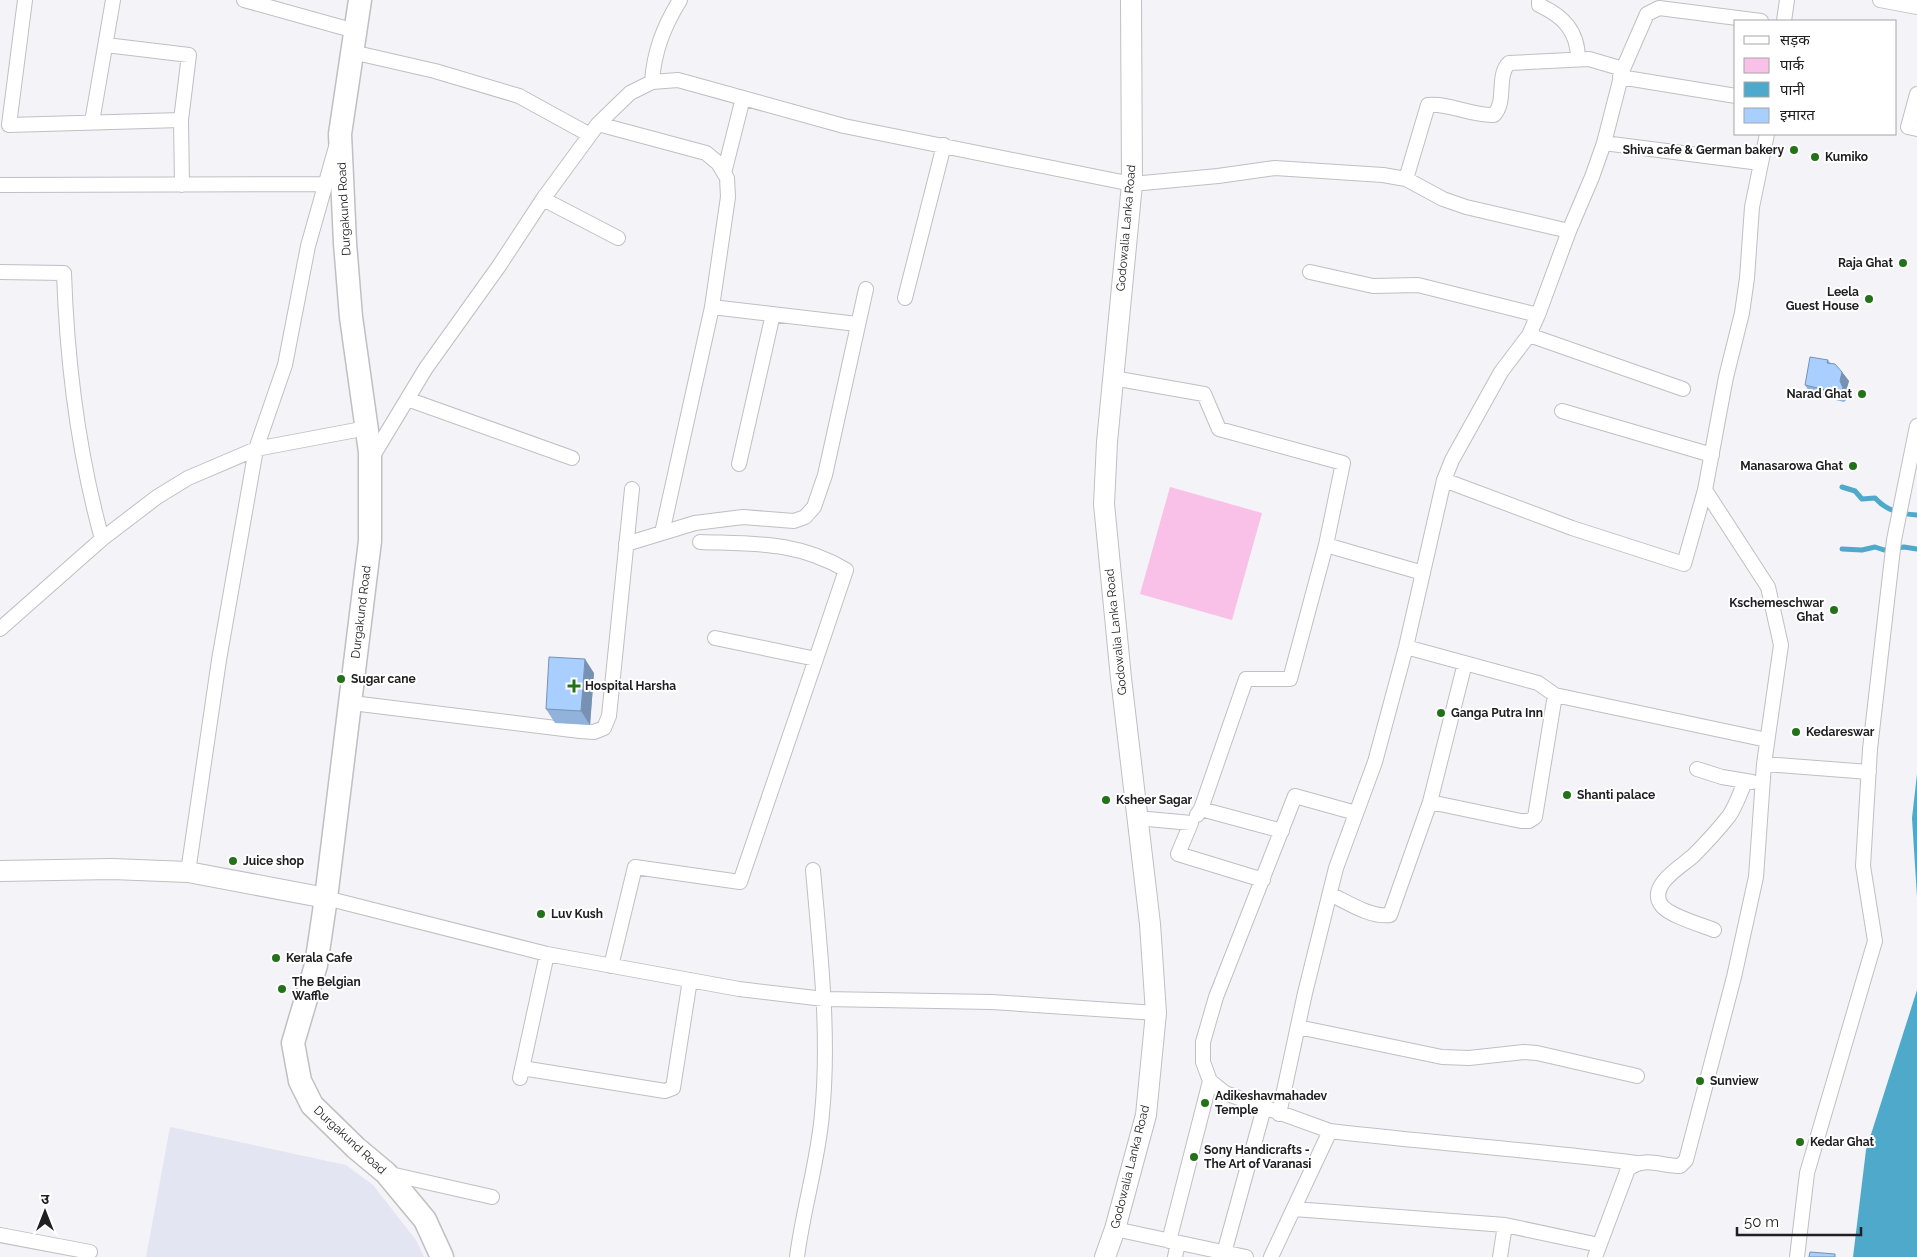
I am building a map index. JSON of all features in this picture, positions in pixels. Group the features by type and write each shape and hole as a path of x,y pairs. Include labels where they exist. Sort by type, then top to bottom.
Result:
{"main road":[{"name":"Durgakund Road","path":"360,0 340,134 345,243 351,316 370,462 370,541 352,703 316,965 294,1043 300,1081 312,1105 356,1148 386,1173 425,1220 442,1257"}],"street":[{"path":"25,0 9,125 181,120"},
{"path":"92,122 113,0"},
{"path":"244,0 435,71 519,96 594,129 706,153 718,163 727,178 728,197 712,308 662,533"},
{"path":"652,82 653,62 658,43 680,0"},
{"name":"Godowalia Lanka Road","path":"1105,1257 1115,1229 1146,1115 1156,1013 1150,924 1104,504 1106,442 1132,184 1131,0"},
{"path":"1539,0 1539,5 1564,19 1578,46 1578,59"},
{"path":"1279,1114 1336,868 1375,762 1406,646 1444,480 1460,446 1501,372 1529,335 1538,315 1569,230 1592,178 1604,143 1621,73 1654,0"},
{"path":"1784,20 1787,0"},
{"path":"1880,0 1917,7"},
{"path":"1647,14 1659,8 1753,20"},
{"path":"106,45 189,55 181,120 182,185"},
{"path":"1406,179 1428,105 1439,104 1484,115 1494,115 1499,110 1504,68 1509,63 1589,59 1621,73 1734,96"},
{"path":"370,462 426,368 594,129 630,93 652,82 678,80 844,126 1132,184 1291,168 1383,175 1406,179 1442,199 1466,207 1569,230"},
{"path":"1917,94 1908,127 1917,129"},
{"path":"724,173 743,98"},
{"path":"188,872 219,660 256,449 285,365 308,246 324,184 340,134"},
{"path":"1444,480 1572,528 1684,564 1705,490 1726,377 1742,313 1747,278 1752,207 1767,135"},
{"path":"1604,143 1760,164"},
{"path":"905,298 944,145"},
{"path":"0,185 324,184"},
{"path":"543,199 618,238"},
{"path":"0,272 64,273 70,368 84,459 102,539"},
{"path":"1310,272 1373,286 1418,285 1538,315"},
{"path":"626,544 695,523 721,519 743,517 794,521 805,517 814,507 825,474 866,289"},
{"path":"712,308 857,324"},
{"path":"739,464 773,314"},
{"path":"1529,335 1683,389"},
{"path":"1113,378 1204,394 1219,429 1343,463 1326,545 1290,679 1246,679 1201,809 1192,823 1178,854 1263,880"},
{"path":"407,399 572,458"},
{"path":"1562,410 1712,455"},
{"path":"1797,1257 1807,1173 1875,941 1863,866 1869,772 1894,540 1917,426"},
{"path":"0,629 102,539 157,497 188,478 256,449 367,428"},
{"path":"352,703 580,731 594,732 604,728 609,716 632,489"},
{"path":"1210,1081 1225,1093 1330,1131 1423,1142 1547,1151 1636,1163 1646,1162 1680,1166 1686,1160 1734,977 1756,877 1764,764 1781,645 1768,587 1705,490"},
{"path":"611,966 635,867 740,882 846,570 826,559 790,547 700,542"},
{"path":"1326,545 1423,573"},
{"path":"715,638 816,659"},
{"path":"1406,646 1538,682 1555,695 1767,740"},
{"path":"1330,894 1375,914 1390,915 1430,802 1465,663"},
{"path":"1430,802 1521,821 1529,821 1535,817 1555,695"},
{"path":"1764,764 1869,772"},
{"path":"1697,768 1744,782 1763,783"},
{"path":"1714,930 1669,912 1662,906 1659,900 1660,891 1669,876 1692,856 1730,815 1744,782"},
{"path":"1174,1247 1210,1081 1204,1062 1203,1042 1216,997 1295,796 1356,812"},
{"path":"1201,809 1282,832"},
{"path":"1137,818 1192,823"},
{"path":"0,871 112,869 188,872 326,898 547,954 739,989 824,998 992,1002 1156,1013"},
{"path":"797,1257 815,1167 822,1114 825,1063 824,998 812,870"},
{"path":"547,954 521,1073 665,1091 673,1088 690,980"},
{"path":"1298,1027 1442,1057 1537,1053 1637,1076"},
{"path":"1224,1253 1264,1108"},
{"path":"1271,1257 1330,1131"},
{"path":"1294,1209 1505,1225 1597,1251 1624,1178 1636,1163"},
{"path":"386,1173 492,1197"},
{"path":"1500,1257 1505,1225"},
{"path":"1115,1229 1174,1247 1246,1257"},
{"path":"0,1236 90,1252"}],"shaded area":[{"path":"170,1127 346,1165 373,1185 416,1240 424,1257 146,1257"}],"green space":[{"path":"1170,487 1262,513 1232,620 1140,594"}],"water":[{"path":"1917,774 1917,897 1912,818"},
{"path":"1917,990 1917,1257 1853,1257 1866,1150"}],"building":[{"path":"1810,357 1828,360 1827,363 1835,364 1842,372 1840,381 1843,388 1838,393 1805,385"},
{"path":"549,657 585,659 581,711 546,709"},
{"path":"1810,1252 1835,1254 1835,1257 1809,1257"}],"waterway":[{"path":"1842,487 1855,491 1862,499 1875,498 1884,506 1894,511 1917,515"},
{"path":"1842,549 1862,550 1875,547 1884,550 1904,547 1917,549"}],"place":[{"name":"Shiva cafe & German bakery","path":"1794,150"},
{"name":"Kumiko","path":"1815,157"},
{"name":"Raja Ghat","path":"1903,263"},
{"name":"Leela Guest House","path":"1869,299"},
{"name":"Narad Ghat","path":"1862,394"},
{"name":"Manasarowa Ghat","path":"1853,466"},
{"name":"Kschemeschwar Ghat","path":"1834,610"},
{"name":"Sugar cane","path":"341,679"},
{"name":"Hospital Harsha","path":"574,686"},
{"name":"Ganga Putra Inn","path":"1441,713"},
{"name":"Kedareswar","path":"1796,732"},
{"name":"Shanti palace","path":"1567,795"},
{"name":"Ksheer Sagar","path":"1106,800"},
{"name":"Juice shop","path":"233,861"},
{"name":"Luv Kush","path":"541,914"},
{"name":"Kerala Cafe","path":"276,958"},
{"name":"The Belgian Waffle","path":"282,989"},
{"name":"Sunview","path":"1700,1081"},
{"name":"Adikeshavmahadev Temple","path":"1205,1103"},
{"name":"Kedar Ghat","path":"1800,1142"},
{"name":"Sony Handicrafts - The Art of Varanasi","path":"1194,1157"}]}
